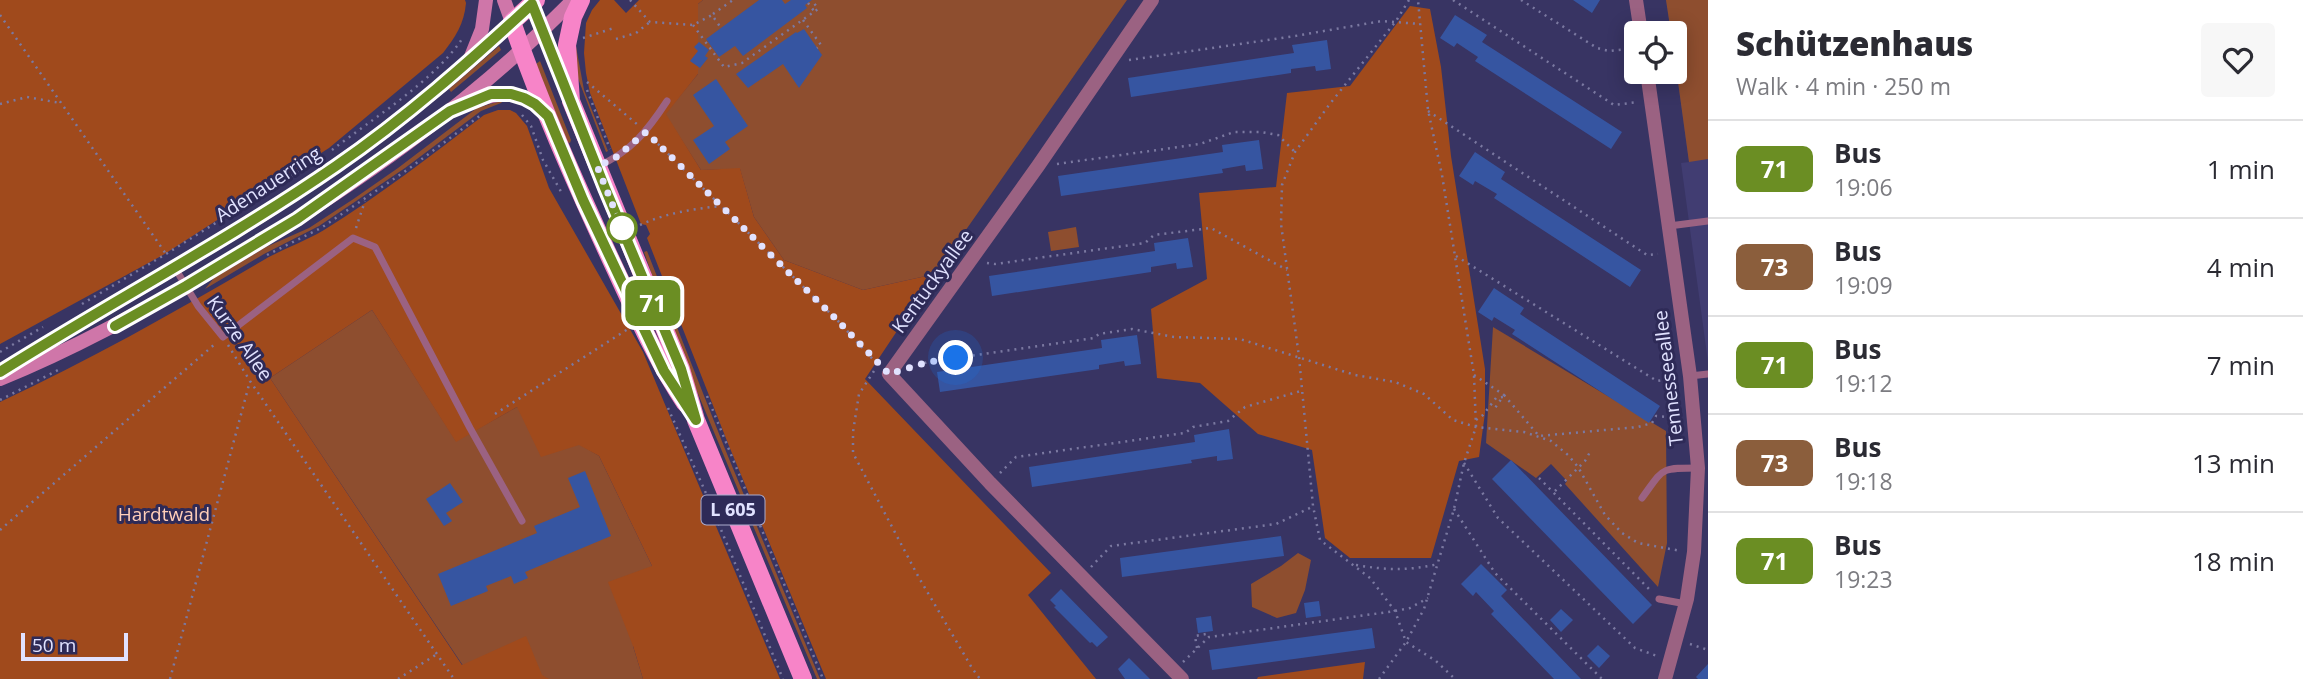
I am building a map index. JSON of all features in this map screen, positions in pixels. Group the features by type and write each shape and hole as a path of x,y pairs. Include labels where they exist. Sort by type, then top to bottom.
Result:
{"main road":[{"path":"468,64 482,29 486,0"},
{"path":"504,0 512,22"},
{"path":"0,379 55,356 186,286 297,219 450,111 522,49 573,0"},
{"path":"571,101 567,45 580,0"},
{"path":"533,1 543,30"},
{"name":"Adenauerring","path":"0,372 265,213 337,166 468,64 533,1"},
{"name":"L 605","path":"512,22 522,49 537,123 583,200 664,371 696,420"},
{"name":"L 605","path":"543,30 681,369 696,420 803,679"},
{"path":"450,111 481,97 502,93 524,98 535,104 537,123"}],"street":[{"name":"Kentuckyallee","path":"883,370 970,262 1152,0"},
{"path":"1636,0 1639,21"},
{"name":"Tennesseeallee","path":"1649,84 1690,376 1698,468 1694,552 1686,604 1665,679"},
{"path":"883,370 1178,675"}],"lane":[{"path":"597,166 614,159 646,132 667,100"},
{"path":"1668,226 1708,221"},
{"path":"223,337 353,237 375,247 470,428 523,521"},
{"name":"Kurze Allee","path":"175,268 198,306 223,337"},
{"path":"1690,376 1708,374"},
{"path":"1642,498 1662,471 1671,468 1698,468"},
{"path":"1659,599 1686,604"}],"path":[{"path":"631,0 650,22 693,25 733,0"},
{"path":"1409,0 1396,21 1329,104 1295,152 1282,185 1281,224 1299,357 1313,506 1320,540 1370,578 1395,611 1406,642 1436,661 1454,679"},
{"path":"1379,679 1406,642 1428,598 1476,427 1474,375 1456,256 1428,110 1418,0"},
{"path":"1453,0 1614,104 1651,101"},
{"path":"1521,0 1597,48 1609,51 1624,49"},
{"path":"693,25 724,67 742,64 818,9 810,2"},
{"path":"0,15 175,268"},
{"path":"712,15 721,27"},
{"path":"803,20 821,45 817,48"},
{"path":"1108,63 1382,21 1420,24"},
{"path":"616,39 636,33 650,22"},
{"path":"581,38 586,39 614,28"},
{"path":"77,307 329,152 433,72 452,54 467,32"},
{"path":"584,80 646,132 839,322 883,370"},
{"path":"0,104 26,97 60,103"},
{"path":"1428,110 1647,255 1672,252"},
{"path":"265,256 312,234 487,111"},
{"path":"521,114 537,123 544,159 564,196"},
{"path":"1038,166 1200,144 1234,132 1278,135 1295,152"},
{"path":"353,237 366,198"},
{"path":"639,225 692,209 721,206"},
{"path":"970,262 995,264 1145,243 1154,235 1212,228 1287,270"},
{"path":"1456,256 1657,382 1690,376"},
{"path":"495,414 640,322"},
{"path":"0,352 43,327"},
{"path":"980,679 918,576 853,453 853,432 859,394 883,370 1094,338 1099,334 1132,329 1174,337 1240,339 1355,375 1395,382 1424,394 1453,420 1476,427 1524,432 1551,441 1578,467 1605,515 1622,533 1638,543 1694,552"},
{"path":"0,530 223,337"},
{"name":"Kurze Allee","path":"223,337 250,381 454,679"},
{"path":"1474,375 1503,396 1539,436"},
{"path":"170,679 250,381"},
{"path":"990,483 1016,457 1185,433 1193,427 1228,421 1245,407 1302,391"},
{"path":"707,396 823,679"},
{"path":"1493,411 1503,396"},
{"path":"1476,420 1496,398 1503,396"},
{"path":"667,406 783,679"},
{"path":"1539,436 1638,427 1652,423 1656,416 1695,419"},
{"path":"1554,492 1590,452"},
{"path":"1464,463 1498,518 1635,648 1672,661"},
{"path":"1539,478 1659,599"},
{"path":"1082,577 1111,546 1276,524 1313,506"},
{"path":"1454,509 1495,573 1602,679"},
{"path":"1353,565 1412,570 1438,564"},
{"path":"1178,675 1197,648 1209,637 1395,611 1410,608 1428,598"},
{"path":"1197,648 1195,636 1206,634 1209,637"},
{"path":"1677,640 1708,650"},
{"path":"398,679 437,654"}],"shaded area":[{"path":"703,0 1127,0 935,274 863,290 784,260 754,217 740,169 701,170 665,114 698,74 698,4"},
{"path":"1666,0 1708,0 1708,362 1681,163 1689,162 1678,84 1687,84 1687,21 1669,21"},
{"path":"1666,0 1708,0 1708,159 1689,162 1678,84 1687,84 1687,21 1669,21"},
{"path":"575,41 584,90 608,151 606,152 576,73"},
{"path":"499,46 501,50 451,92 449,89"},
{"path":"540,61 570,143 567,142 536,64"},
{"path":"504,100 481,111 405,168 319,226 205,289 214,278 266,247 309,228 352,200 477,108"},
{"path":"1076,227 1079,247 1051,251 1048,232"},
{"path":"647,251 820,679 817,679 671,329 644,252"},
{"path":"372,310 456,441 517,407 599,456 652,566 633,646 643,679 472,679 270,378"},
{"path":"1493,327 1666,431 1667,543 1658,587 1565,484 1567,481 1551,464 1536,478 1486,443"},
{"path":"1298,553 1311,560 1305,590 1296,613 1277,618 1252,607 1251,584"}],"green space":[{"path":"0,0 465,0 466,3 459,30 443,53 329,148 163,255 0,344"},
{"path":"600,0 614,0 626,13 639,0 703,0 698,4 698,74 666,114 701,170 740,168 754,217 784,260 863,290 935,274 865,379 1051,573 1028,595 1096,679 826,679 729,446 647,238 650,234 646,225 641,224 590,93 584,53 586,23"},
{"path":"1410,6 1430,9 1441,67 1451,156 1485,369 1485,413 1479,457 1459,461 1431,558 1350,558 1325,538 1312,450 1258,434 1200,383 1157,378 1151,309 1207,279 1199,193 1276,187 1287,93 1350,86"},
{"name":"Hardtwald","path":"498,110 516,113 527,126 549,188 643,352 780,679 643,679 608,582 652,566 599,456 579,445 541,457 517,407 456,442 372,310 270,378 462,665 526,636 542,675 549,679 0,679 0,402 100,352 270,257 324,230 386,189 484,115"},
{"path":"1365,662 1363,679 1257,679 1258,677"}],"building":[{"path":"759,0 782,0 785,4 791,0 812,0 805,5 807,8 743,56 735,46 719,57 706,39"},
{"path":"1573,0 1600,0 1592,13"},
{"path":"1455,15 1487,35 1482,42 1622,132 1611,149 1475,61 1478,57 1457,43 1454,47 1440,38"},
{"path":"804,29 822,55 799,88 783,64 748,88 736,74 796,32"},
{"path":"1327,40 1331,69 1316,71 1315,66 1291,69 1291,73 1131,97 1128,78 1294,53 1292,45"},
{"path":"699,42 709,50 705,56 708,58 700,68 690,61 698,51 694,47"},
{"path":"716,79 748,126 725,142 730,149 709,164 693,140 714,126 693,95"},
{"path":"1259,140 1263,169 1246,171 1245,165 1222,169 1223,173 1061,196 1058,176 1223,152 1222,145"},
{"path":"1475,152 1505,172 1501,179 1641,270 1630,287 1494,198 1497,194 1475,181 1473,185 1459,176"},
{"path":"1188,238 1193,267 1177,269 1176,263 1151,267 1151,272 992,296 989,276 1155,251 1154,243"},
{"path":"1494,288 1524,308 1520,314 1660,406 1649,423 1512,334 1515,330 1494,317 1492,321 1478,312"},
{"path":"1137,335 1141,364 1125,366 1124,361 1099,365 1099,369 940,392 937,372 1102,348 1101,340"},
{"path":"1229,429 1233,459 1217,461 1217,456 1191,460 1192,463 1032,487 1029,467 1195,442 1194,435"},
{"path":"1511,460 1652,605 1633,624 1492,479"},
{"path":"585,471 611,536 525,572 528,578 514,584 511,576 486,586 488,591 451,606 438,574 537,533 534,526 580,507 568,478"},
{"path":"450,483 463,502 446,513 452,521 444,526 426,499"},
{"path":"1281,536 1284,556 1122,577 1120,558"},
{"path":"1481,564 1507,590 1501,596 1581,679 1554,679 1491,614 1494,611 1476,592 1473,596 1461,584"},
{"path":"1061,589 1108,637 1097,647 1054,607 1056,606 1050,600"},
{"path":"1319,601 1321,616 1306,618 1304,603"},
{"path":"1561,609 1573,620 1561,632 1550,620"},
{"path":"1211,616 1213,631 1198,633 1196,618"},
{"path":"1372,628 1375,648 1212,670 1209,650"},
{"path":"1598,645 1610,656 1599,668 1587,656"},
{"path":"1129,658 1150,679 1125,679 1118,669"},
{"path":"1708,664 1708,679 1698,679 1696,677"}],"bus line":[{"name":"71","path":"0,372 265,213 337,166 468,64 532,4 681,369 696,420 664,371 640,322 583,200 548,116 535,104 511,94 491,94 450,111 366,173 297,219 115,326"}],"route":[{"path":"622,228 597,166 614,159 646,132 889,374 928,362 956,358"}]}
